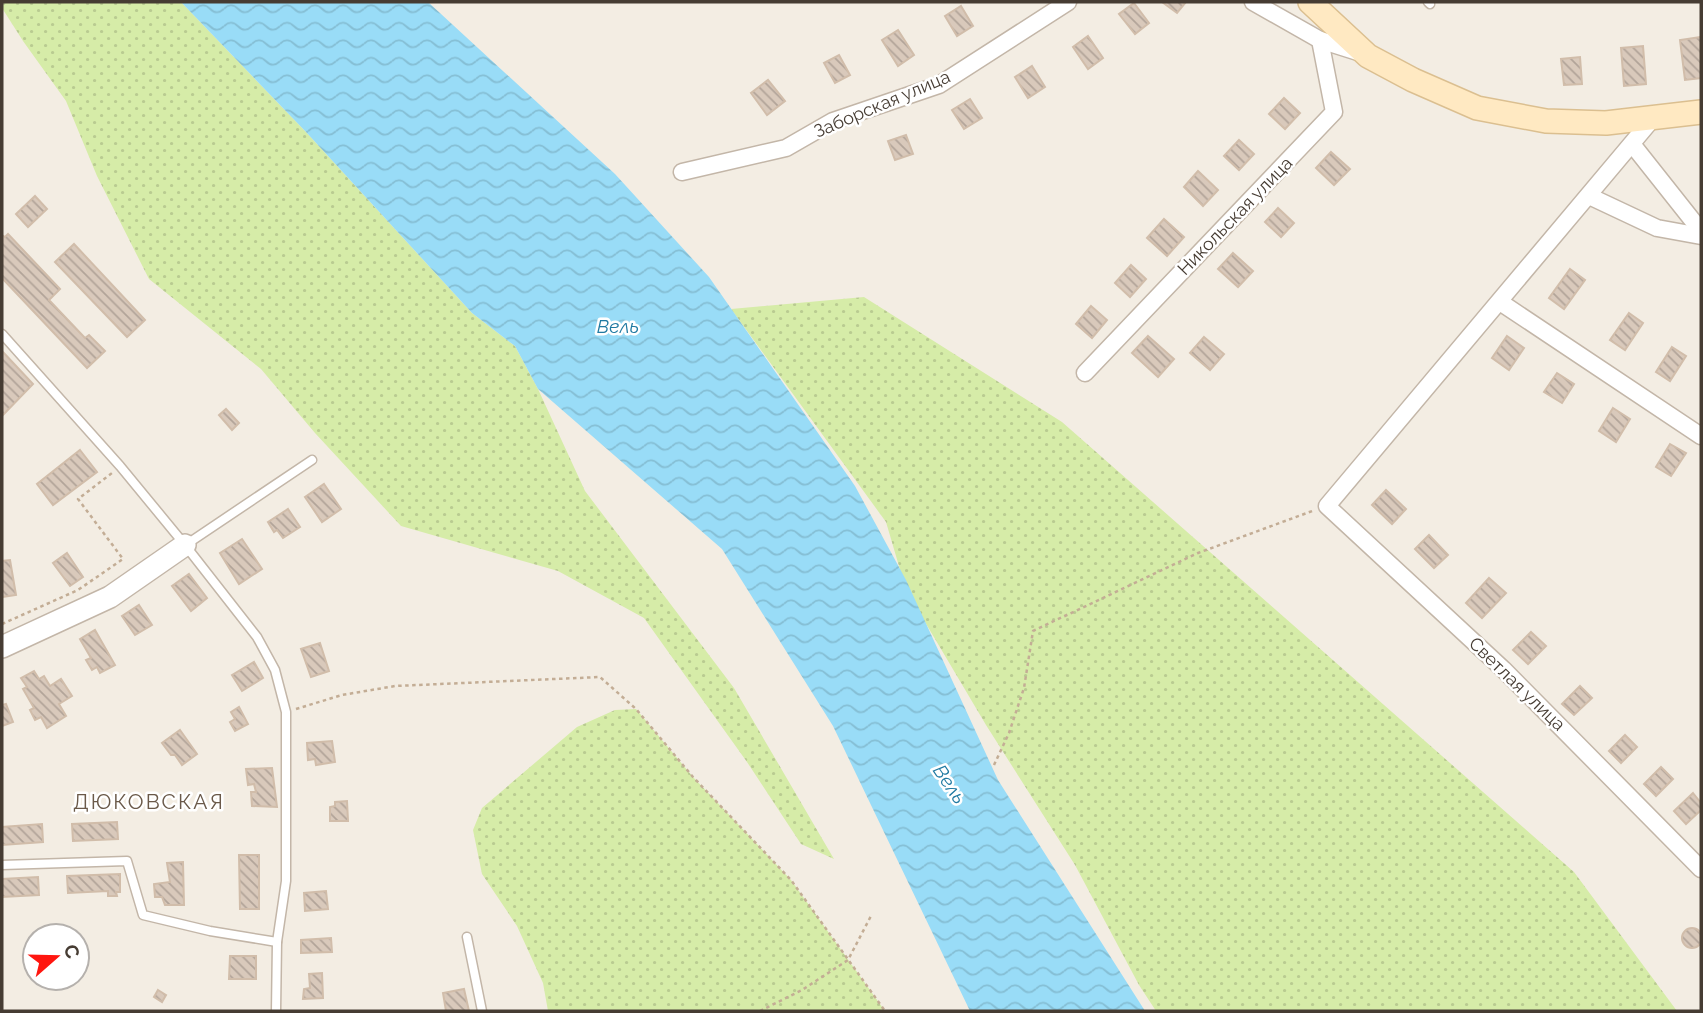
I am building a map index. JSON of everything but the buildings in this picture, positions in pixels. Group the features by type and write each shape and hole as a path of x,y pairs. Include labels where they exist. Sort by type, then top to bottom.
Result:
{"main road":[{"path":"1310,2 1368,56 1413,80 1477,108 1546,121 1606,123 1701,112"}],"street":[{"name":"Заборская улица","path":"682,172 786,148 833,121 939,85 1068,2"},
{"path":"1253,2 1320,40 1368,56"},
{"name":"Никольская улица","path":"1086,373 1334,112 1320,40"},
{"path":"1327,506 1654,117"},
{"path":"1632,144 1701,234"},
{"path":"1588,196 1657,228 1701,234"},
{"path":"1500,302 1701,436"},
{"name":"Светлая улица","path":"1327,506 1503,668 1701,869"},
{"path":"2,647 110,597 185,545"}],"lane":[{"path":"2,334 120,466 185,545 257,638 275,670 286,712 286,881 277,942 276,1011"},
{"path":"185,545 312,460"},
{"path":"2,865 127,861 143,915 210,931 277,942"},
{"path":"467,937 482,1011"}],"path":[{"path":"2,624 78,590 122,559 78,499 120,466"},
{"path":"993,765 1009,733 1024,688 1033,631 1198,553 1327,506"},
{"path":"286,712 342,695 396,686 600,677 636,709 790,880 885,1011"},
{"path":"760,1011 802,990 848,960 872,914"}],"green space":[{"path":"2,2 181,2 306,132 472,313 515,346 585,491 734,688 834,859 801,844 747,762 644,618 558,571 401,526 315,433 261,369 149,279 97,176 66,101 23,41 2,8"},
{"path":"864,297 1062,422 1574,872 1677,1011 1156,1011 1139,985 1075,865 986,725 906,590 886,522 731,309"},
{"path":"636,709 693,777 791,880 885,1011 548,1011 543,983 517,926 482,874 473,830 482,808 577,727 615,710"}],"water":[{"name":"Вель","path":"181,2 428,2 615,174 709,277 855,486 906,580 998,780 1145,1011 970,1011 833,726 722,549 538,389 515,346 472,313 306,132"}],"district":[{"name":"ДЮКОВСКАЯ","path":"149,802"}]}
